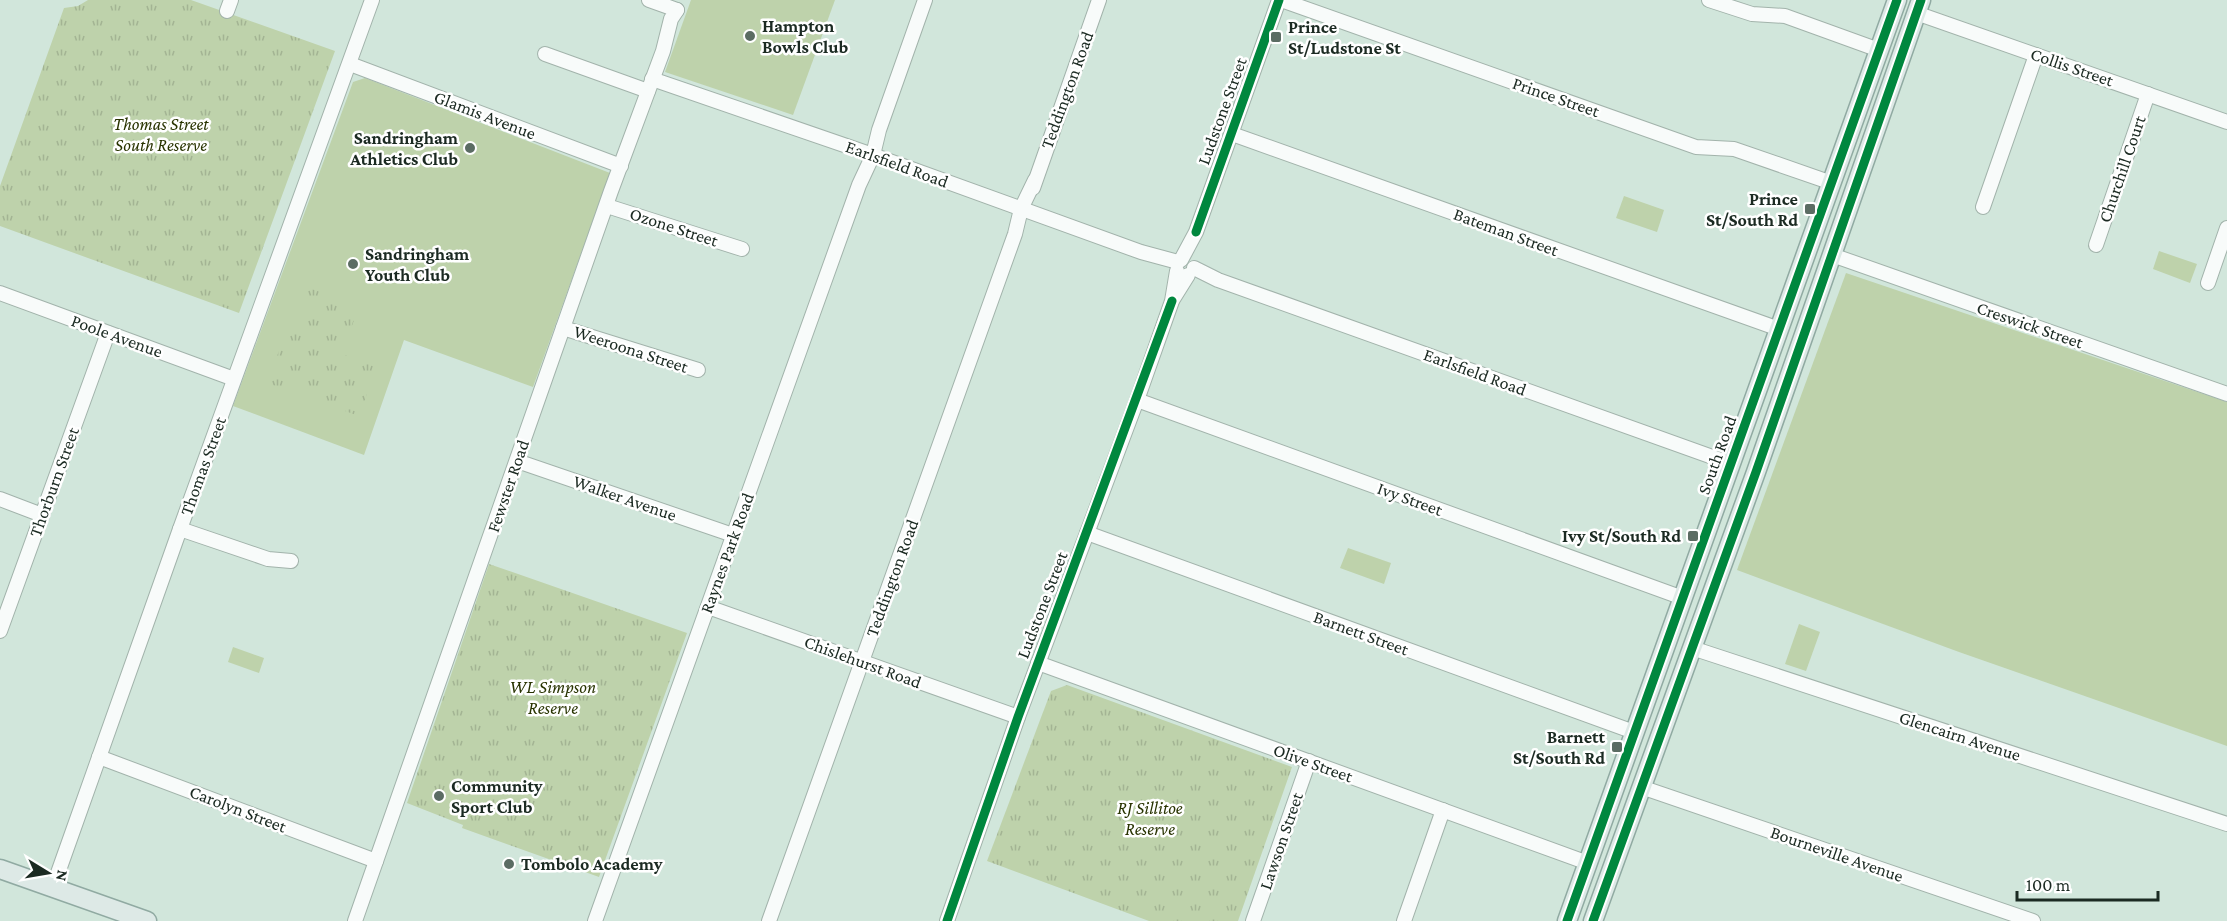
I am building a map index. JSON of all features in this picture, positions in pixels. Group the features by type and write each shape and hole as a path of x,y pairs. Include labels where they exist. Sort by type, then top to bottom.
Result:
{"main road":[{"name":"South Road","path":"1567,921 1897,0"},
{"path":"1593,921 1756,472 1919,7"},
{"path":"1880,50 1901,58"},
{"path":"1732,464 1756,472"},
{"path":"1588,862 1611,872"},
{"path":"0,869 53,887 108,914 147,921"}],"street":[{"name":"Thomas Street","path":"53,887 234,379 356,46 368,24 373,0"},
{"path":"649,0 679,5"},
{"name":"Raynes Park Road","path":"595,921 925,0"},
{"name":"Teddington Road","path":"769,921 1099,0"},
{"name":"Ludstone Street","path":"946,921 1018,717 1137,400 1280,0"},
{"name":"Prince Street","path":"1280,0 1696,147 1734,149 1832,183"},
{"path":"1709,0 1752,14 1774,14 1787,17 1880,50"},
{"name":"Fewster Road","path":"355,921 563,327 663,51 669,24 679,5"},
{"name":"Collis Street","path":"1919,7 2036,55 2227,122"},
{"name":"Earlsfield Road","path":"545,54 870,154 1732,464"},
{"path":"1983,207 2036,55"},
{"name":"Glamis Avenue","path":"350,64 621,166"},
{"name":"Churchill Court","path":"2096,245 2148,94"},
{"name":"Bateman Street","path":"1232,134 1779,330"},
{"name":"Ozone Street","path":"607,206 742,249"},
{"path":"2208,283 2227,228"},
{"name":"Creswick Street","path":"1832,255 2227,394"},
{"name":"Poole Avenue","path":"0,293 234,379"},
{"name":"Weeroona Street","path":"563,327 698,370"},
{"name":"Thorburn Street","path":"0,631 108,333"},
{"name":"Ivy Street","path":"1137,400 1683,598"},
{"name":"Walker Avenue","path":"517,461 733,535"},
{"path":"0,499 42,515"},
{"path":"180,529 268,559 291,561"},
{"name":"Barnett Street","path":"1087,533 1634,732"},
{"name":"Chislehurst Road","path":"708,607 1018,717"},
{"name":"Glencairn Avenue","path":"1692,648 2227,824"},
{"name":"Olive Street","path":"1038,663 1588,862"},
{"name":"Carolyn Street","path":"99,757 376,861"},
{"name":"Lawson Street","path":"1253,921 1309,761"},
{"name":"Bourneville Avenue","path":"1641,787 2033,921"},
{"path":"1404,921 1443,810"}],"green space":[{"name":"Thomas Street South Reserve","path":"88,0 191,0 335,51 239,313 0,226 0,186 64,8 78,6"},
{"name":"Hampton Bowls Club","path":"691,0 835,0 793,115 665,72"},
{"path":"365,78 610,173 533,387 404,340 364,455 233,406 353,82"},
{"path":"1624,196 1664,210 1657,232 1616,218"},
{"path":"2159,251 2197,264 2190,283 2153,269"},
{"path":"1846,273 2227,402 2227,746 1959,652 1737,570"},
{"path":"309,288 359,306 342,354 377,367 359,416 267,383 286,332 293,334"},
{"path":"1348,548 1391,563 1384,584 1340,568"},
{"name":"WL Simpson Reserve","path":"489,564 687,633 599,877 462,828 463,825 407,803"},
{"path":"1799,624 1820,632 1806,671 1785,664"},
{"path":"233,647 264,658 259,673 228,662"},
{"name":"RJ Sillitoe Reserve","path":"1067,685 1292,767 1238,921 1149,921 987,861 1051,691"}],"cycle path":[{"path":"1196,232 1279,0"},
{"path":"1567,921 1897,0"},
{"path":"1593,921 1756,472 1921,0"},
{"path":"947,921 1018,717 1172,301"}],"place":[{"name":"Hampton Bowls Club","path":"750,36"},
{"name":"Prince St/Ludstone St","path":"1276,37"},
{"name":"Sandringham Athletics Club","path":"470,148"},
{"name":"Prince St/South Rd","path":"1810,209"},
{"name":"Sandringham Youth Club","path":"353,264"},
{"name":"Ivy St/South Rd","path":"1693,536"},
{"name":"Barnett St/South Rd","path":"1617,747"},
{"name":"Community Sport Club","path":"439,796"},
{"name":"Tombolo Academy","path":"509,864"}]}
